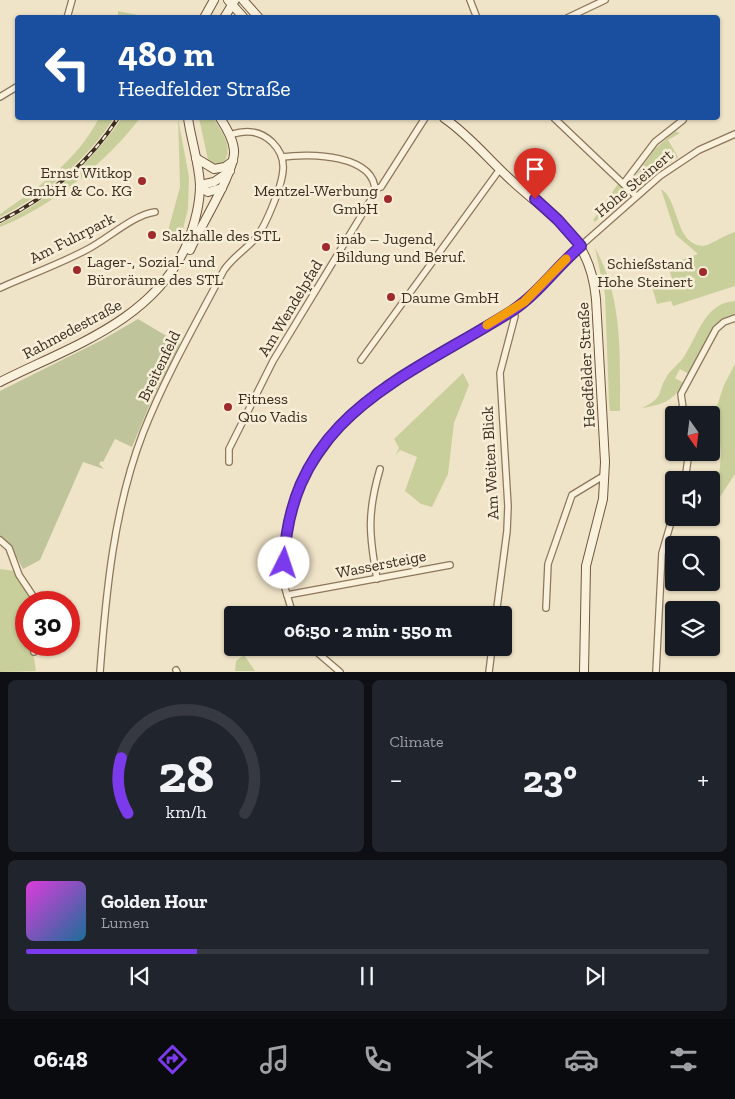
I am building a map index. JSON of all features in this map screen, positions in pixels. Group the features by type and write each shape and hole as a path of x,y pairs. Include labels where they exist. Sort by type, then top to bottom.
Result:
{"main road":[{"path":"206,15 214,0"},
{"path":"243,0 257,15"},
{"path":"226,15 232,2 242,15"},
{"name":"Rahmedestraße","path":"0,382 104,331 128,316 149,300 171,274 192,230 200,186 188,120"},
{"path":"171,274 180,269 231,170 234,149 230,135 221,120"},
{"name":"Heedfelder Straße","path":"447,120 464,133 500,169 558,220 581,246 595,292 604,475 602,499 586,566 584,672"},
{"path":"196,158 214,169 225,167 233,161"},
{"path":"200,186 214,182 231,170"},
{"path":"200,186 208,192 222,188"}],"street":[{"path":"68,15 72,0"},
{"path":"470,0 476,15"},
{"path":"573,15 605,0"},
{"path":"0,98 15,88"},
{"name":"Am Wendelpfad","path":"229,462 229,449 269,369 374,198 375,189 381,187 424,120"},
{"path":"556,120 636,196"},
{"path":"624,183 655,142 683,120"},
{"path":"230,135 250,131 264,136 274,144 282,157 312,155 353,163 368,171 375,189"},
{"name":"Hohe Steinert","path":"581,246 636,196 680,161 735,134"},
{"name":"Breitenfeld","path":"100,672 118,520 142,434 161,392 224,270 234,256 256,238 263,226 280,181 283,168 282,157"},
{"path":"361,360 500,169"},
{"name":"Am Fuhrpark","path":"0,288 79,254 114,234 143,213 155,212"},
{"path":"290,606 287,595 284,563 289,516 308,471 326,443 351,415 387,384 513,310 537,290 581,246"},
{"name":"Am Weiten Blick","path":"497,606 507,531 508,506 500,373 515,316 513,310"},
{"path":"682,406 680,394 716,329 724,322 735,318"},
{"path":"377,579 369,521 373,494 380,469"},
{"path":"546,608 548,564 572,495 604,475"},
{"path":"656,672 662,553 670,526"},
{"path":"0,540 10,548 19,575 30,591"},
{"name":"Wassersteige","path":"287,595 450,565"},
{"path":"321,656 340,672"},
{"path":"489,672 491,656"}],"green space":[{"path":"118,11 138,15 118,15"},
{"path":"98,120 113,120 91,149 64,175 34,198 0,217 0,214 56,172 90,134"},
{"path":"120,120 138,120 111,151 77,182 39,208 0,227 0,224 36,204 68,179"},
{"path":"178,120 189,177 188,209 181,237 168,231 180,187"},
{"path":"199,120 214,120 226,140 228,152 223,163 213,164 208,160"},
{"path":"675,131 680,133 668,140 678,157 640,185 631,183 654,150"},
{"path":"618,184 624,189 625,193 595,222 593,220"},
{"name":"Schießstand Hohe Steinert","path":"661,189 672,203 682,230 687,238 694,243 703,246 735,232 735,286 673,306 671,301 657,304 652,287 649,287 672,279 668,265 698,254 676,235"},
{"path":"595,248 611,287 615,307 618,327 620,411 610,411 605,294"},
{"path":"735,301 735,316 722,321 689,374 680,369 675,378 684,383 676,394 661,404 642,408 657,398 667,376 683,358 704,320 710,313 716,307"},
{"path":"138,319 180,344 152,399 132,447 115,439 103,462 101,461 99,464 104,469 83,462 40,560 23,569 11,547 0,537 0,391 102,340"},
{"path":"735,364 735,474 720,497 720,406 717,406 724,385"},
{"path":"463,373 469,385 454,423 448,474 432,507 421,504 405,491 417,457 400,450 395,456 399,448 394,439"},
{"path":"0,569 15,571 28,591 15,591 15,656 34,656 36,671 0,672"},
{"path":"245,656 255,671 235,671 236,661"}],"railway":[{"path":"0,221 18,212 51,190 81,164 117,120"}],"slow traffic":[{"path":"487,325 524,302 566,259"}],"place":[{"name":"Ernst Witkop GmbH & Co. KG","path":"142,181"},
{"name":"Mentzel-Werbung GmbH","path":"388,199"},
{"name":"Salzhalle des STL","path":"152,235"},
{"name":"inab – Jugend, Bildung und Beruf.","path":"326,247"},
{"name":"Lager-, Sozial- und Büroräume des STL","path":"77,270"},
{"name":"Schießstand Hohe Steinert","path":"703,272"},
{"name":"Daume GmbH","path":"391,297"},
{"name":"Fitness Quo Vadis","path":"228,407"}],"route":[{"path":"284,563 289,516 296,495 316,456 351,415 387,384 524,302 581,246 571,233 535,199"}]}
